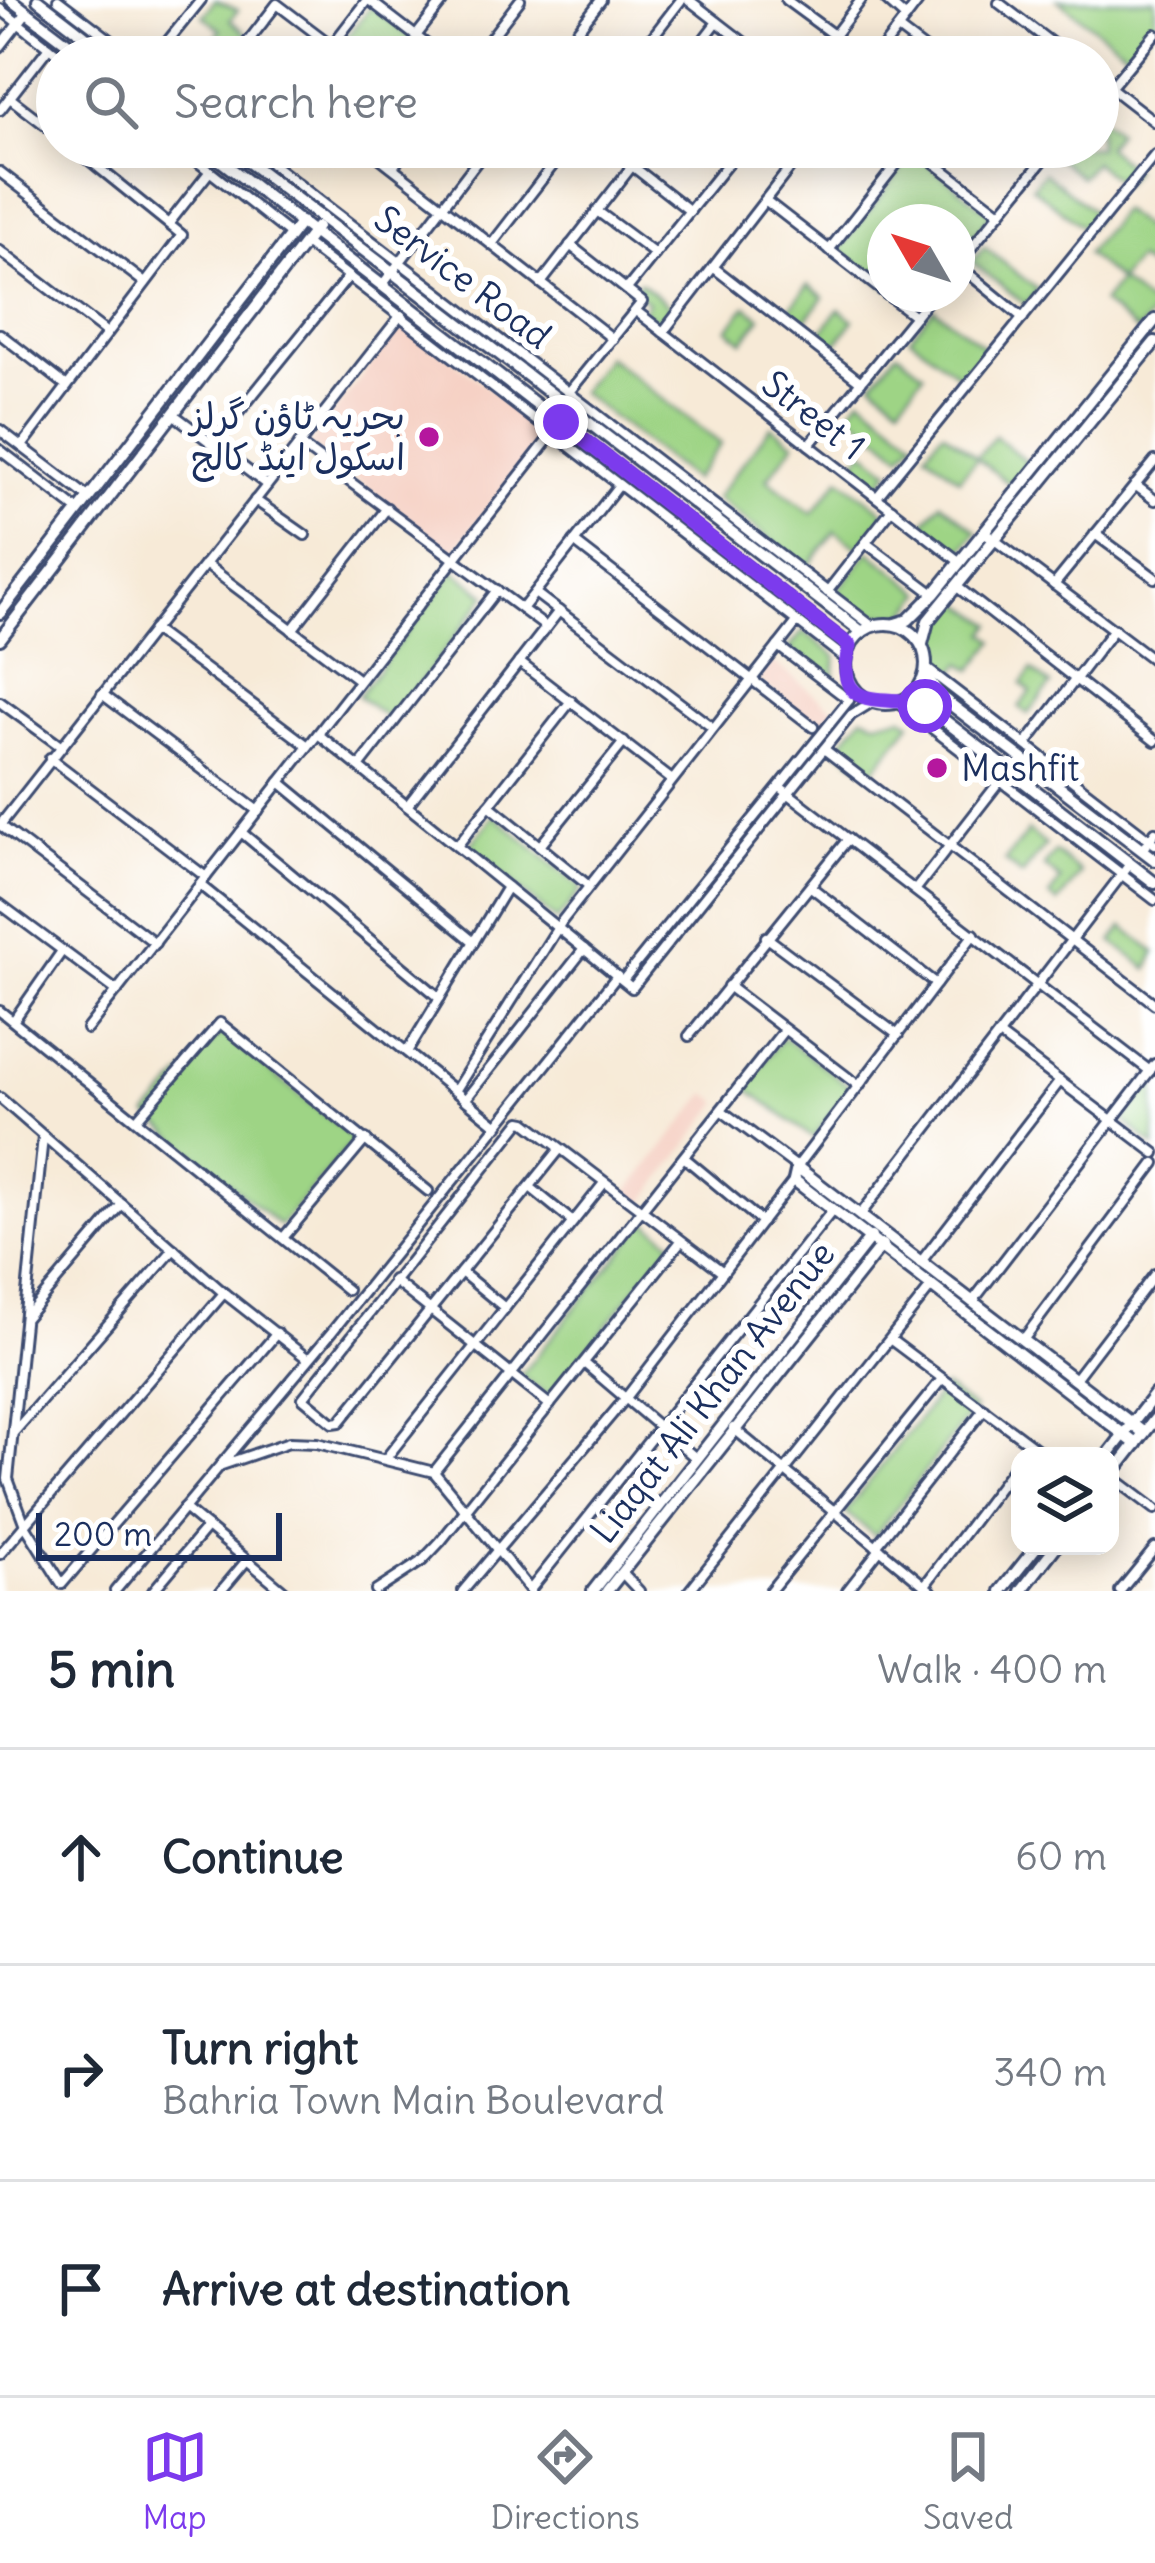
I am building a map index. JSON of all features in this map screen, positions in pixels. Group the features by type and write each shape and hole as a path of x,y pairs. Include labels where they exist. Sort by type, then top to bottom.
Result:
{"main road":[{"path":"11,0 23,18 52,36"},
{"path":"38,0 85,36"},
{"path":"230,168 561,422 848,653 852,685 872,702 903,700 931,710 1126,869 1155,883"},
{"path":"269,168 323,220 396,268 570,398 867,629"},
{"path":"0,639 323,220"},
{"path":"0,613 301,222"},
{"path":"262,272 296,235 335,229"},
{"path":"1155,320 989,536 925,626 922,644 926,671 941,697 1150,842 1155,860"},
{"path":"848,653 867,629 908,620 934,594 1155,342"},
{"path":"895,624 922,644"},
{"path":"903,700 926,671"},
{"path":"795,1173 859,1216 931,1287 1140,1438"},
{"path":"795,1173 832,1210 920,1263 1074,1380 1128,1429"},
{"name":"Liaqat Ali Khan Avenue","path":"593,1591 639,1543 879,1239"},
{"path":"1114,1447 1155,1394"},
{"path":"1119,1465 1155,1419"},
{"name":"Liaqat Ali Khan Avenue","path":"607,1591 698,1460 732,1428"},
{"path":"1001,1591 1029,1555"},
{"path":"1021,1591 1049,1555"}],"street":[{"path":"58,0 105,36"},
{"path":"172,36 201,0"},
{"path":"340,36 368,0 416,36 444,0"},
{"path":"492,36 520,0"},
{"path":"573,36 601,0"},
{"path":"655,36 685,0 735,36"},
{"path":"786,0 835,36 861,0"},
{"path":"886,0 906,18"},
{"path":"892,36 918,2"},
{"path":"999,3 1042,36"},
{"path":"254,36 277,4 319,36"},
{"path":"0,9 23,18 39,36"},
{"path":"0,47 23,18"},
{"path":"707,36 717,22"},
{"path":"898,28 908,36"},
{"path":"1119,71 1154,38"},
{"path":"0,110 36,64"},
{"path":"1119,95 1155,122"},
{"path":"10,98 36,118"},
{"path":"877,497 1155,155"},
{"path":"22,446 182,235 101,168"},
{"path":"205,168 291,235"},
{"name":"Service Road","path":"272,168 396,268"},
{"path":"393,168 613,339"},
{"path":"383,284 472,168"},
{"path":"492,244 551,168"},
{"path":"541,283 630,168"},
{"path":"635,168 690,211"},
{"path":"627,289 724,168"},
{"path":"663,332 790,168"},
{"path":"830,250 895,168"},
{"path":"940,168 1000,213"},
{"path":"975,243 1037,168"},
{"path":"170,222 209,171"},
{"path":"0,172 145,283"},
{"path":"765,200 867,278"},
{"path":"597,211 655,254"},
{"path":"304,242 797,622 848,653"},
{"path":"570,245 642,302 570,398 827,592 867,629"},
{"path":"0,250 107,333"},
{"path":"713,267 861,382"},
{"path":"213,444 349,276"},
{"path":"975,279 1023,318"},
{"name":"Street 1","path":"636,311 960,562"},
{"path":"910,312 915,316"},
{"path":"809,445 918,312"},
{"path":"154,943 0,825 400,315"},
{"path":"0,334 67,386"},
{"path":"173,414 267,485"},
{"path":"87,1029 561,422"},
{"path":"0,430 88,497"},
{"path":"299,444 546,627"},
{"path":"0,450 78,511"},
{"path":"1054,584 1155,460"},
{"path":"522,609 619,485"},
{"path":"1135,485 1155,500"},
{"path":"255,500 305,535"},
{"path":"292,630 387,508"},
{"path":"827,592 892,509"},
{"path":"1095,534 1155,578"},
{"path":"989,536 1155,662"},
{"path":"574,542 813,727"},
{"path":"866,543 934,594"},
{"path":"205,564 359,680"},
{"path":"956,586 1155,741"},
{"path":"359,767 496,590"},
{"path":"535,593 713,728"},
{"path":"407,806 559,611"},
{"path":"455,1091 558,928 797,622"},
{"path":"1027,744 1114,629"},
{"path":"153,630 308,746"},
{"path":"778,646 849,700"},
{"path":"520,662 672,780"},
{"path":"926,671 1150,842"},
{"path":"318,734 632,988 784,790 849,700 852,685"},
{"path":"102,694 258,811"},
{"path":"903,700 1000,781 1126,869 1155,899"},
{"path":"457,846 571,701"},
{"path":"0,702 59,745"},
{"path":"115,1591 620,978 856,710 872,702"},
{"path":"540,845 624,742"},
{"path":"824,749 1155,1004"},
{"path":"50,758 498,1126"},
{"path":"916,890 1000,781"},
{"path":"280,782 474,942"},
{"path":"784,790 1152,1067 972,1302"},
{"path":"490,805 589,886"},
{"path":"241,832 440,998"},
{"path":"688,1036 848,839"},
{"path":"859,1216 1126,869"},
{"path":"811,886 936,984"},
{"path":"407,1052 507,887"},
{"path":"0,904 117,991"},
{"path":"464,1591 626,1399 974,934"},
{"path":"766,937 898,1035"},
{"path":"466,1100 584,949"},
{"path":"14,1020 62,951"},
{"path":"728,986 859,1087"},
{"path":"0,1011 347,1290"},
{"path":"137,1119 220,1023 428,1191"},
{"path":"434,1472 784,1030"},
{"path":"998,1034 1155,1153"},
{"path":"920,1263 1060,1081"},
{"path":"0,1098 308,1359"},
{"path":"722,1111 795,1173"},
{"path":"560,1150 340,1422 333,1423 302,1395 518,1124 526,1122 723,1272"},
{"path":"43,1137 14,1432 4,1479 65,1587 278,1333"},
{"path":"283,1238 366,1139"},
{"path":"686,1159 762,1222"},
{"path":"1022,1342 1155,1162"},
{"path":"387,1457 604,1184"},
{"path":"530,1187 573,1222"},
{"path":"25,1318 122,1204"},
{"path":"220,1465 289,1442 387,1457 434,1472 530,1590 662,1430 832,1210"},
{"path":"376,1591 422,1562 681,1241"},
{"path":"14,1432 174,1249"},
{"path":"461,1272 505,1308"},
{"path":"1074,1380 1155,1274"},
{"path":"393,1280 550,1405"},
{"path":"688,1591 787,1473 931,1287"},
{"path":"0,1554 224,1292"},
{"path":"891,1340 1034,1447"},
{"path":"584,1363 698,1460"},
{"path":"770,1591 942,1379"},
{"path":"848,1591 984,1409"},
{"path":"732,1428 928,1588 1011,1472"},
{"path":"1119,1483 1155,1509"},
{"path":"184,1508 283,1590"},
{"path":"153,1591 207,1527"},
{"path":"1120,1591 1155,1548"},
{"path":"221,1591 247,1560"},
{"path":"622,1573 639,1591"}],"shaded area":[{"name":"بحریہ ٹاؤن گرلز اسکول اینڈ کالج","path":"404,321 546,434 453,552 310,444"},
{"path":"772,661 834,709 819,728 758,679"},
{"path":"707,1093 720,1102 641,1206 626,1194"}],"green space":[{"path":"215,0 238,10 230,20 248,35 217,36 221,30 203,16"},
{"path":"1058,0 1155,0 1155,24 1130,55 1119,47 1119,36 1105,36"},
{"path":"371,6 410,36 347,36"},
{"path":"1119,158 1134,170 1122,185 1101,168 1119,168"},
{"path":"902,168 933,168 991,214 975,235 975,204 875,204"},
{"path":"1044,172 1098,215 1086,230 1032,187"},
{"path":"1121,210 1155,237 1155,273 1137,259 1119,281 1086,254"},
{"path":"867,214 867,272 839,250"},
{"path":"984,247 1038,290 1026,305 975,264"},
{"path":"1119,281 1155,310 1138,332 1102,303"},
{"path":"640,282 674,309 662,325 643,310 648,302 633,290"},
{"path":"808,285 824,297 804,322 789,310"},
{"path":"746,306 761,317 743,341 728,329"},
{"path":"839,309 854,320 835,345 820,334"},
{"path":"931,312 939,312 987,349 963,379 910,337"},
{"path":"897,352 924,373 900,404 873,382"},
{"path":"607,356 721,444 693,480 580,392"},
{"path":"861,397 915,440 902,455 849,412"},
{"path":"771,426 795,443 767,479 812,514 840,478 886,513 859,548 835,531 807,568 716,498"},
{"path":"943,431 977,457 995,436 1031,465 1013,487 977,458 959,479 926,452"},
{"path":"864,450 890,470 878,486 852,465"},
{"path":"941,502 977,531 960,553 924,524"},
{"path":"869,551 923,593 906,615 863,615 835,594"},
{"path":"454,571 487,595 391,721 358,696"},
{"path":"956,599 993,624 986,633 995,641 972,670 962,663 952,675 942,669 933,631"},
{"path":"803,631 836,656 834,679 789,649"},
{"path":"1032,670 1051,685 1028,714 1019,707 1031,692 1022,684"},
{"path":"863,716 876,721 903,717 911,723 871,774 837,748"},
{"path":"494,815 582,889 557,921 469,847"},
{"path":"1028,831 1046,845 1022,875 1005,861"},
{"path":"1055,852 1081,873 1058,903 1049,896 1061,880 1044,866"},
{"path":"1123,927 1155,952 1148,969 1112,942"},
{"path":"221,1032 355,1139 280,1226 148,1115"},
{"path":"783,1037 851,1087 813,1138 745,1087"},
{"path":"1155,1077 1155,1147 1124,1121"},
{"path":"646,1221 673,1242 550,1396 520,1376"},
{"path":"944,1387 974,1409 875,1536 845,1512"}],"place":[{"name":"بحریہ ٹاؤن گرلز اسکول اینڈ کالج","path":"429,437"},
{"name":"Mashfit","path":"937,768"}],"route":[{"path":"561,422 850,646 848,677 860,695 881,704 907,698 925,706"}]}
